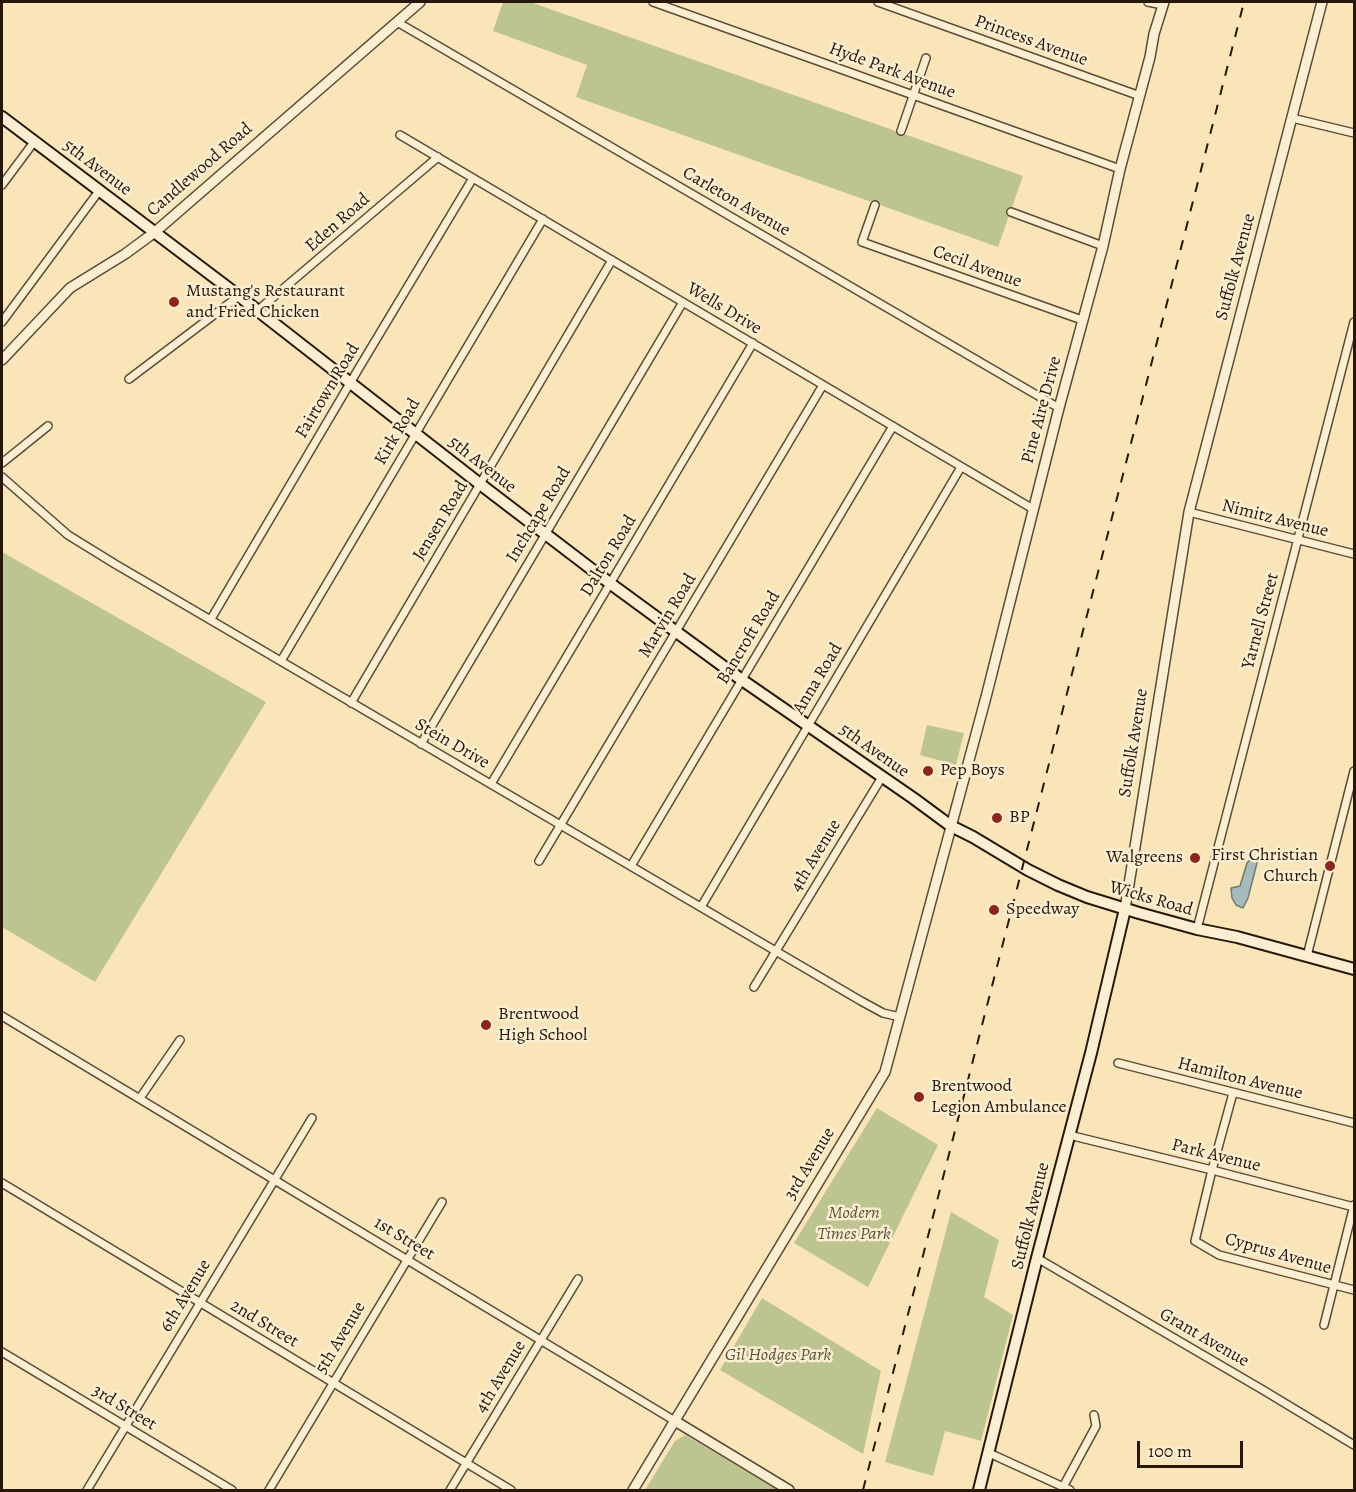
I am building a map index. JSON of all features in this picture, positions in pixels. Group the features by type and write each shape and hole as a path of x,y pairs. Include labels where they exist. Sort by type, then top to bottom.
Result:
{"main road":[{"name":"5th Avenue","path":"2,117 155,232 610,584 742,680 951,826"},
{"name":"Wicks Road","path":"951,826 1028,870 1087,897 1197,929 1354,969"},
{"name":"Suffolk Avenue","path":"979,1491 1091,1053 1125,909"},
{"path":"1307,956 1354,962"}],"street":[{"name":"Candlewood Road","path":"2,360 70,288 125,254 155,232 420,2"},
{"name":"Hyde Park Avenue","path":"653,2 1120,169"},
{"name":"Princess Avenue","path":"878,2 1140,96"},
{"path":"1148,2 1164,3"},
{"name":"Suffolk Avenue","path":"1125,909 1189,512 1322,2"},
{"name":"Pine Aire Drive","path":"951,826 1103,246 1154,34 1164,3"},
{"name":"Carleton Avenue","path":"397,22 1059,408"},
{"path":"901,131 926,58"},
{"path":"1292,118 1354,133"},
{"name":"Wells Drive","path":"400,135 1033,509"},
{"path":"2,185 34,142"},
{"name":"Eden Road","path":"257,311 438,157"},
{"name":"Fairtown Road","path":"211,620 473,178"},
{"path":"2,322 99,191"},
{"name":"Cecil Avenue","path":"875,205 862,242 1082,320"},
{"path":"1011,212 1103,246"},
{"name":"Kirk Road","path":"281,661 543,219"},
{"name":"Jensen Road","path":"351,703 612,260"},
{"path":"129,379 238,296"},
{"name":"Inchcape Road","path":"421,744 683,302"},
{"name":"Yarnell Street","path":"1197,929 1354,322"},
{"name":"Dalton Road","path":"491,784 753,343"},
{"name":"Marvin Road","path":"539,861 823,385"},
{"path":"2,463 48,426"},
{"name":"Bancroft Road","path":"631,866 893,426"},
{"name":"Anna Road","path":"701,907 961,466"},
{"name":"Stein Drive","path":"2,477 68,536 868,1005 883,1013 900,1017"},
{"name":"Nimitz Avenue","path":"1189,512 1354,554"},
{"path":"1307,956 1354,771"},
{"name":"4th Avenue","path":"754,987 882,777"},
{"name":"3rd Avenue","path":"633,1491 885,1072 951,826"},
{"name":"1st Street","path":"2,1018 140,1098 789,1491"},
{"path":"140,1098 180,1040"},
{"name":"Hamilton Avenue","path":"1118,1062 1354,1123"},
{"path":"1212,1170 1233,1093"},
{"name":"6th Avenue","path":"87,1491 312,1118"},
{"name":"Park Avenue","path":"1070,1135 1354,1206"},
{"name":"Cyprus Avenue","path":"1212,1170 1195,1241 1219,1255 1354,1290"},
{"name":"2nd Street","path":"2,1183 511,1491"},
{"name":"5th Avenue","path":"269,1491 442,1202"},
{"path":"1324,1325 1354,1206"},
{"name":"Grant Avenue","path":"1037,1258 1354,1445"},
{"name":"4th Avenue","path":"450,1491 578,1280"},
{"name":"3rd Street","path":"2,1352 232,1491"},
{"path":"989,1453 1067,1489 1096,1426 1094,1415"}],"green space":[{"path":"503,2 530,2 1023,176 998,247 576,97 587,65 493,31"},
{"path":"2,552 266,702 95,982 2,927"},
{"path":"927,725 964,733 956,765 920,755"},
{"name":"Modern Times Park","path":"877,1108 938,1145 868,1287 794,1243"},
{"path":"951,1212 999,1240 984,1297 1013,1315 981,1441 945,1431 933,1476 885,1462"},
{"name":"Gil Hodges Park","path":"762,1298 881,1371 863,1454 720,1370"},
{"path":"685,1435 778,1490 645,1490 675,1441"}],"water":[{"path":"1252,857 1258,859 1248,898 1243,908 1236,905 1232,898 1231,888 1240,886 1247,863"}],"railway":[{"path":"863,1490 1244,2"}],"place":[{"name":"Mustang's Restaurant and Fried Chicken","path":"174,302"},
{"name":"Pep Boys","path":"928,771"},
{"name":"BP","path":"997,818"},
{"name":"Walgreens","path":"1195,858"},
{"name":"First Christian Church","path":"1330,866"},
{"name":"Speedway","path":"994,910"},
{"name":"Brentwood High School","path":"486,1025"},
{"name":"Brentwood Legion Ambulance","path":"919,1097"}]}
